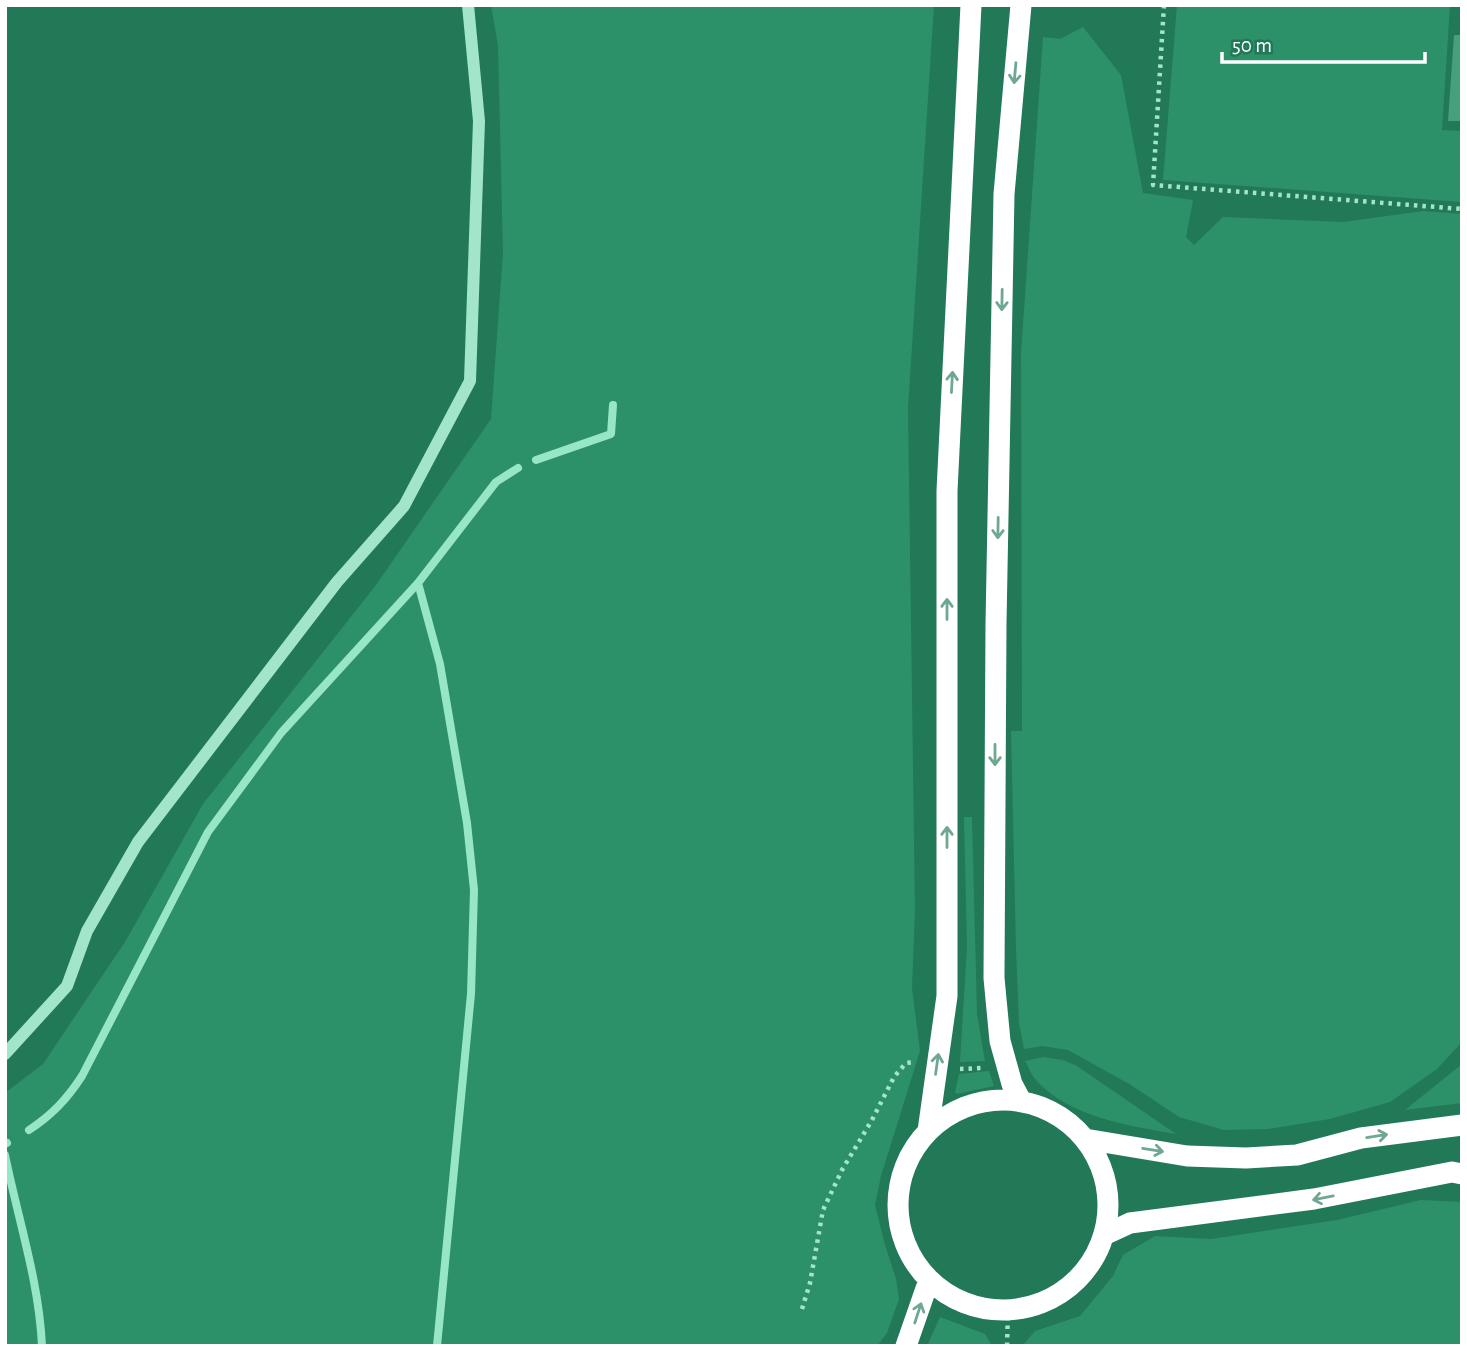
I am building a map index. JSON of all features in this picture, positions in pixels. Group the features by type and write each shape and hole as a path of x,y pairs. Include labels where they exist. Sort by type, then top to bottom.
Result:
{"highway":[{"path":"928,1131 947,996 947,491 971,5"},
{"path":"1021,5 1004,194 996,596 994,978 1000,1041 1012,1084 1021,1101"},
{"path":"987,1101 1021,1101 1046,1108 1067,1121 1085,1139 1099,1160 1107,1185 1109,1210 1104,1235 1094,1259 1077,1279 1045,1301 1008,1310 979,1307 961,1301 929,1280 906,1246 898,1206 906,1166 915,1147 928,1131 955,1111 987,1101"},
{"path":"1085,1139 1187,1156 1246,1158 1297,1156 1361,1138 1462,1125"},
{"path":"1104,1235 1130,1223 1314,1199 1452,1172 1462,1174"},
{"path":"906,1346 929,1280"}],"lane":[{"path":"5,1054 67,986 87,930 138,842 337,582 404,506 470,381 479,121 468,5"}],"path":[{"path":"1164,5 1153,185 1462,209"},
{"path":"802,1309 810,1283 823,1210 894,1077 906,1063 918,1061"},
{"path":"960,1069 987,1068"},
{"path":"1007,1346 1008,1310"}],"green space":[{"path":"491,5 934,5 908,408 915,911 912,988 920,1051 881,1176 875,1205 899,1299 887,1333 877,1346 5,1346 5,1093 43,1064 125,942 203,804 376,585 491,419 503,253 498,46"},
{"path":"1177,5 1450,5 1442,130 1462,131 1462,202 1163,180"},
{"path":"1083,27 1121,75 1143,193 1193,200 1186,237 1194,245 1223,217 1343,222 1423,211 1462,214 1462,1042 1437,1069 1390,1102 1330,1119 1268,1129 1224,1130 1179,1117 1131,1085 1068,1050 1042,1046 1024,1049 1019,1023 1011,731 1022,731 1021,353 1043,37 1060,39"},
{"path":"964,817 972,817 977,1014 985,1061 960,1062 967,947"},
{"path":"1043,1057 1063,1060 1077,1066 1176,1134 1101,1118 1065,1103 1049,1093 1036,1080 1025,1061"},
{"path":"1462,1064 1462,1103 1405,1110"},
{"path":"989,1071 994,1086 957,1094 955,1092 959,1074"},
{"path":"1421,1200 1462,1202 1462,1343 1458,1346 1022,1346 1035,1331 1080,1316 1113,1276 1123,1255 1155,1236 1211,1239 1337,1220"},
{"path":"940,1317 985,1334 992,1346 927,1346"}],"building":[{"path":"1454,35 1462,35 1462,121 1448,121"}],"waterway":[{"path":"536,460 611,434 613,405"},
{"path":"29,1130 58,1106 82,1076 208,832 281,733 418,583 496,482 518,468"},
{"path":"418,583 440,664 467,823 474,890 471,994 437,1346"},
{"path":"5,1155 37,1298 42,1346"}]}
